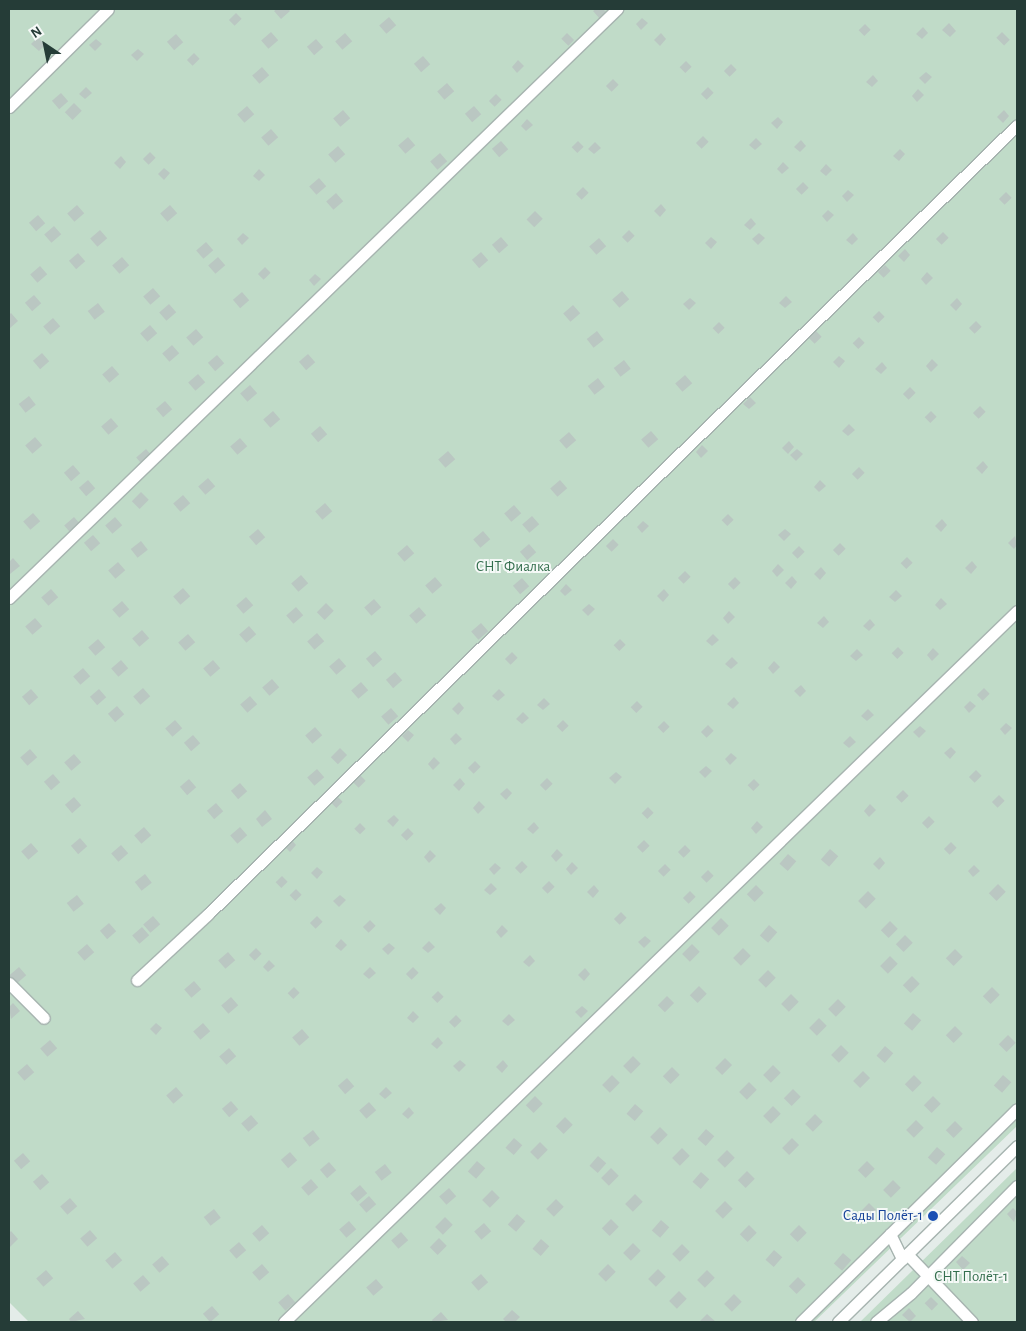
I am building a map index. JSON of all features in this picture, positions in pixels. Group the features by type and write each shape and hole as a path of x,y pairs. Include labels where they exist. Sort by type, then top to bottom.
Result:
{"street":[{"path":"9,106 108,9"},
{"path":"9,598 617,9"},
{"path":"136,980 1017,125"},
{"path":"284,1322 1017,611"},
{"path":"9,984 44,1018"},
{"path":"801,1322 1017,1109"},
{"path":"838,1322 1017,1146"},
{"path":"876,1322 928,1276 1017,1186"},
{"path":"890,1234 904,1256 928,1276 972,1322"}],"green space":[{"name":"СНТ Фиалка","path":"9,9 1017,9 1017,1126 814,1322 29,1322 9,1302"},
{"name":"СНТ Полёт-1","path":"1017,1168 1017,1322 860,1322"}],"building":[{"path":"277,9 288,9 290,11 281,19 274,11"},
{"path":"603,9 607,13 600,19 593,11"},
{"path":"236,13 242,19 235,26 229,20"},
{"path":"389,17 396,25 386,34 379,26"},
{"path":"642,18 648,23 641,30 636,24"},
{"path":"949,23 956,31 950,37 942,30"},
{"path":"865,24 871,30 864,36 859,30"},
{"path":"923,27 928,33 922,39 916,34"},
{"path":"271,32 278,40 268,49 261,41"},
{"path":"1002,32 1010,40 1004,45 996,38"},
{"path":"345,33 352,41 342,50 335,42"},
{"path":"567,33 574,40 568,46 561,39"},
{"path":"661,33 666,39 660,46 654,40"},
{"path":"176,34 183,42 174,50 167,42"},
{"path":"38,37 45,45 39,51 31,44"},
{"path":"96,39 102,44 95,51 89,45"},
{"path":"316,39 323,47 314,55 307,47"},
{"path":"138,49 144,54 137,61 131,55"},
{"path":"194,53 200,59 193,66 187,60"},
{"path":"423,56 430,64 421,72 414,64"},
{"path":"518,60 524,66 517,73 512,67"},
{"path":"686,61 692,67 685,73 680,67"},
{"path":"731,64 737,70 730,77 724,71"},
{"path":"262,67 269,75 259,84 252,76"},
{"path":"926,72 932,77 925,84 919,78"},
{"path":"873,75 878,81 872,87 866,82"},
{"path":"613,79 619,85 612,92 606,86"},
{"path":"447,83 454,91 444,100 437,92"},
{"path":"86,87 92,93 85,99 79,94"},
{"path":"708,87 714,93 707,100 701,94"},
{"path":"918,89 924,95 917,102 912,96"},
{"path":"61,93 68,101 59,109 52,101"},
{"path":"496,94 502,100 495,107 489,101"},
{"path":"74,103 82,111 73,120 65,112"},
{"path":"247,106 254,114 244,123 237,115"},
{"path":"474,106 481,114 472,122 465,114"},
{"path":"343,110 350,118 340,127 333,119"},
{"path":"1004,110 1009,116 1003,123 997,117"},
{"path":"778,117 783,122 777,129 771,123"},
{"path":"527,119 533,125 526,131 521,126"},
{"path":"271,129 278,137 268,146 261,138"},
{"path":"703,136 709,142 702,149 696,143"},
{"path":"408,137 415,145 405,154 398,146"},
{"path":"756,138 762,144 755,150 749,145"},
{"path":"801,140 806,146 800,152 794,147"},
{"path":"501,141 508,149 499,157 492,149"},
{"path":"578,141 584,147 577,153 572,147"},
{"path":"595,142 601,148 594,154 588,149"},
{"path":"338,146 345,154 335,163 328,155"},
{"path":"900,149 905,154 899,161 893,156"},
{"path":"150,152 156,158 149,165 143,159"},
{"path":"440,153 447,161 437,170 430,162"},
{"path":"121,156 126,162 120,169 114,163"},
{"path":"783,162 789,168 782,174 777,169"},
{"path":"826,164 832,170 826,176 820,171"},
{"path":"164,168 170,173 164,180 158,174"},
{"path":"259,169 265,175 259,181 253,176"},
{"path":"319,178 326,186 316,195 309,187"},
{"path":"803,182 809,188 802,195 796,189"},
{"path":"583,187 589,193 582,200 576,194"},
{"path":"848,190 854,195 847,202 842,196"},
{"path":"1006,192 1012,198 1005,205 999,199"},
{"path":"336,193 343,201 333,210 326,202"},
{"path":"661,204 666,210 660,217 654,211"},
{"path":"77,205 84,213 74,222 67,214"},
{"path":"170,205 177,213 167,222 160,214"},
{"path":"828,210 834,215 827,222 822,216"},
{"path":"535,211 543,219 534,227 527,219"},
{"path":"38,215 45,223 36,231 29,223"},
{"path":"751,218 756,224 750,230 744,225"},
{"path":"54,226 61,234 51,243 44,235"},
{"path":"100,230 107,238 97,247 90,239"},
{"path":"629,230 635,236 628,243 622,237"},
{"path":"943,232 949,238 942,245 936,239"},
{"path":"243,233 249,238 242,245 237,239"},
{"path":"759,233 765,238 758,245 752,239"},
{"path":"853,233 858,239 852,245 846,240"},
{"path":"501,237 508,245 499,253 492,245"},
{"path":"711,237 717,242 711,249 705,243"},
{"path":"599,238 606,246 596,255 589,247"},
{"path":"206,242 213,250 203,259 196,251"},
{"path":"905,249 910,255 904,262 898,256"},
{"path":"481,252 488,260 479,268 472,260"},
{"path":"78,253 85,261 76,269 69,261"},
{"path":"122,257 129,265 119,274 112,266"},
{"path":"218,257 225,265 215,274 208,266"},
{"path":"885,265 891,271 884,278 878,272"},
{"path":"40,266 47,274 37,283 30,275"},
{"path":"265,267 271,273 264,280 258,274"},
{"path":"927,272 933,278 926,285 921,279"},
{"path":"315,274 321,279 314,286 309,280"},
{"path":"153,288 160,296 150,305 143,297"},
{"path":"622,291 629,299 619,308 612,300"},
{"path":"242,292 249,300 240,308 233,300"},
{"path":"34,295 41,303 32,311 25,303"},
{"path":"786,296 792,302 785,308 779,303"},
{"path":"690,298 696,303 689,310 683,304"},
{"path":"957,298 962,304 956,311 950,305"},
{"path":"98,303 105,312 95,320 88,311"},
{"path":"169,304 176,312 166,321 159,313"},
{"path":"573,305 580,313 570,322 563,314"},
{"path":"879,311 885,317 878,323 873,317"},
{"path":"11,313 18,321 9,329 9,315"},
{"path":"53,318 60,326 50,335 43,327"},
{"path":"976,321 982,327 975,334 969,328"},
{"path":"719,322 725,328 718,334 713,328"},
{"path":"150,325 157,333 147,342 140,334"},
{"path":"196,329 203,337 193,346 186,338"},
{"path":"597,331 604,340 594,348 587,339"},
{"path":"816,331 822,337 815,344 809,338"},
{"path":"859,337 865,343 858,349 853,343"},
{"path":"172,345 179,353 169,362 162,354"},
{"path":"42,353 49,361 40,369 33,361"},
{"path":"308,354 315,362 306,370 299,362"},
{"path":"217,355 224,363 215,371 208,363"},
{"path":"839,356 845,361 839,368 833,362"},
{"path":"932,359 938,365 931,372 926,366"},
{"path":"624,360 631,369 621,377 614,368"},
{"path":"882,362 887,368 881,374 875,369"},
{"path":"112,366 119,374 109,383 102,375"},
{"path":"198,374 205,382 195,391 188,383"},
{"path":"685,375 692,383 682,392 675,384"},
{"path":"598,378 605,387 595,395 588,386"},
{"path":"250,385 257,393 247,402 240,394"},
{"path":"910,387 916,393 909,400 903,394"},
{"path":"29,396 36,405 26,413 19,404"},
{"path":"750,397 756,403 749,409 743,404"},
{"path":"165,401 172,409 163,417 156,409"},
{"path":"980,406 986,412 979,419 973,413"},
{"path":"273,411 280,419 270,428 263,420"},
{"path":"931,411 937,417 930,423 925,417"},
{"path":"111,418 118,426 108,435 101,427"},
{"path":"849,424 855,430 848,436 842,431"},
{"path":"320,426 327,434 318,442 311,434"},
{"path":"651,431 658,439 648,448 641,440"},
{"path":"569,432 576,440 566,449 559,441"},
{"path":"35,437 42,445 32,454 25,446"},
{"path":"240,438 247,446 237,455 230,447"},
{"path":"789,441 794,447 788,454 782,448"},
{"path":"702,445 708,451 701,458 696,452"},
{"path":"146,449 153,457 143,466 136,458"},
{"path":"797,449 803,454 796,461 790,455"},
{"path":"448,451 455,459 445,468 438,460"},
{"path":"983,461 988,467 982,474 976,468"},
{"path":"73,465 80,473 71,481 64,473"},
{"path":"859,467 865,473 858,480 852,474"},
{"path":"208,478 215,486 205,495 198,487"},
{"path":"88,480 95,488 86,496 79,488"},
{"path":"560,480 567,488 557,497 550,489"},
{"path":"820,480 826,486 819,492 814,487"},
{"path":"141,492 149,500 140,509 132,501"},
{"path":"183,495 190,503 180,512 173,504"},
{"path":"325,503 332,511 322,520 315,512"},
{"path":"514,505 521,513 511,522 504,514"},
{"path":"33,513 40,521 30,530 23,522"},
{"path":"728,514 734,520 727,526 722,520"},
{"path":"532,516 539,524 529,533 522,525"},
{"path":"74,517 81,525 71,534 64,526"},
{"path":"115,517 122,525 112,534 105,526"},
{"path":"942,519 947,525 941,532 935,526"},
{"path":"643,521 649,526 642,533 637,527"},
{"path":"258,529 265,537 256,545 249,537"},
{"path":"785,529 791,534 784,541 778,535"},
{"path":"483,531 490,539 480,548 473,540"},
{"path":"93,535 100,543 91,551 84,543"},
{"path":"1015,536 1017,545 1014,549 1008,543"},
{"path":"613,539 619,545 612,552 606,546"},
{"path":"141,541 148,550 138,558 131,549"},
{"path":"840,543 846,549 839,556 833,550"},
{"path":"529,544 536,552 527,560 520,552"},
{"path":"407,545 414,553 404,562 397,554"},
{"path":"799,546 805,552 798,559 792,553"},
{"path":"907,557 913,563 906,569 901,563"},
{"path":"13,558 20,566 10,574 9,562"},
{"path":"972,561 977,567 971,574 965,568"},
{"path":"118,562 125,570 115,579 108,571"},
{"path":"778,564 784,570 777,577 772,571"},
{"path":"821,567 826,573 820,580 814,574"},
{"path":"685,571 691,577 684,584 678,578"},
{"path":"301,575 308,583 298,592 291,584"},
{"path":"792,576 797,582 791,589 785,583"},
{"path":"435,577 442,585 432,594 425,586"},
{"path":"735,577 741,583 734,590 728,584"},
{"path":"522,578 529,586 520,594 513,586"},
{"path":"566,584 572,590 565,596 560,591"},
{"path":"183,588 190,596 180,605 173,597"},
{"path":"51,589 58,597 48,606 41,598"},
{"path":"664,589 669,595 663,602 657,596"},
{"path":"896,590 902,596 895,602 889,597"},
{"path":"246,597 253,605 243,614 236,606"},
{"path":"941,598 947,604 940,610 935,605"},
{"path":"374,599 381,607 371,616 364,608"},
{"path":"122,601 129,609 119,618 112,610"},
{"path":"326,603 334,611 325,620 317,612"},
{"path":"589,604 595,609 588,616 582,610"},
{"path":"296,607 303,615 293,624 286,616"},
{"path":"419,607 426,615 416,624 409,616"},
{"path":"729,611 735,617 728,624 723,618"},
{"path":"824,616 829,622 823,628 817,623"},
{"path":"35,618 42,626 32,635 25,627"},
{"path":"870,619 875,625 869,631 863,626"},
{"path":"481,623 488,631 478,640 471,632"},
{"path":"249,626 256,634 246,643 239,635"},
{"path":"142,630 149,638 139,647 132,639"},
{"path":"317,633 324,641 314,650 307,642"},
{"path":"188,634 195,642 185,651 178,643"},
{"path":"713,634 719,640 712,646 706,641"},
{"path":"98,639 105,647 95,656 88,648"},
{"path":"620,639 626,645 619,651 614,645"},
{"path":"898,647 904,653 897,659 892,653"},
{"path":"933,648 939,654 932,661 927,655"},
{"path":"857,649 863,655 856,661 850,656"},
{"path":"375,651 382,659 373,667 366,659"},
{"path":"512,652 518,658 511,665 505,659"},
{"path":"732,657 738,663 731,669 725,664"},
{"path":"339,658 346,666 336,675 329,667"},
{"path":"121,660 128,668 118,677 111,669"},
{"path":"213,660 220,668 210,677 203,669"},
{"path":"774,661 780,667 773,674 768,668"},
{"path":"83,668 90,676 80,685 73,677"},
{"path":"395,672 402,680 393,688 386,680"},
{"path":"272,679 279,687 269,696 262,688"},
{"path":"361,682 368,690 358,699 351,691"},
{"path":"801,685 806,691 800,697 794,691"},
{"path":"143,688 150,696 140,705 133,697"},
{"path":"984,688 990,694 983,701 977,695"},
{"path":"31,689 38,697 29,705 22,697"},
{"path":"99,689 106,697 97,705 90,697"},
{"path":"499,689 505,695 498,701 492,696"},
{"path":"250,696 257,704 247,713 240,705"},
{"path":"734,697 739,703 733,709 727,704"},
{"path":"544,698 550,704 543,710 537,705"},
{"path":"637,701 643,707 636,713 631,707"},
{"path":"970,701 976,706 969,713 964,707"},
{"path":"459,702 464,708 458,715 452,709"},
{"path":"117,706 124,714 115,722 108,714"},
{"path":"391,708 398,716 388,725 381,717"},
{"path":"868,709 874,715 867,721 861,716"},
{"path":"523,712 529,718 522,724 516,719"},
{"path":"175,720 182,728 172,737 165,729"},
{"path":"563,720 569,726 562,732 557,726"},
{"path":"664,721 670,727 663,733 658,727"},
{"path":"1006,723 1012,728 1005,735 1000,729"},
{"path":"708,725 714,731 707,738 701,732"},
{"path":"920,726 926,731 919,738 913,732"},
{"path":"315,727 322,735 312,744 305,736"},
{"path":"408,730 414,735 408,742 402,736"},
{"path":"456,733 462,739 455,745 450,739"},
{"path":"193,735 200,743 191,751 184,743"},
{"path":"850,736 856,742 849,748 843,743"},
{"path":"951,747 956,752 950,759 944,753"},
{"path":"340,748 347,755 338,764 331,757"},
{"path":"30,749 37,757 27,766 20,758"},
{"path":"731,753 737,758 730,765 725,759"},
{"path":"74,754 81,762 71,771 64,763"},
{"path":"434,757 440,763 433,770 428,764"},
{"path":"475,761 481,767 474,774 468,768"},
{"path":"706,766 712,771 705,778 699,772"},
{"path":"317,769 324,777 314,786 307,778"},
{"path":"976,770 982,776 975,783 969,777"},
{"path":"616,772 622,777 615,784 609,778"},
{"path":"53,774 60,782 51,790 44,782"},
{"path":"360,775 366,781 359,788 353,782"},
{"path":"460,778 465,784 459,791 453,785"},
{"path":"547,778 553,784 546,791 540,785"},
{"path":"189,779 196,787 187,795 180,787"},
{"path":"754,779 760,785 753,791 748,785"},
{"path":"240,783 247,791 238,799 231,791"},
{"path":"507,788 512,793 506,800 500,794"},
{"path":"903,790 909,796 902,803 896,797"},
{"path":"999,795 1005,801 998,808 992,802"},
{"path":"337,796 343,802 336,808 331,802"},
{"path":"74,797 81,805 72,813 65,805"},
{"path":"479,801 485,807 478,814 473,808"},
{"path":"216,803 223,811 214,819 207,811"},
{"path":"870,804 876,810 869,817 864,811"},
{"path":"648,807 654,813 647,819 642,813"},
{"path":"265,810 272,819 262,827 256,819"},
{"path":"394,815 399,820 393,827 387,821"},
{"path":"929,816 935,822 928,829 922,823"},
{"path":"757,821 763,827 756,834 751,828"},
{"path":"534,822 539,828 533,834 527,829"},
{"path":"360,823 366,829 360,834 354,829"},
{"path":"144,827 151,835 141,844 134,836"},
{"path":"240,827 247,835 237,844 230,836"},
{"path":"408,828 414,834 407,841 401,835"},
{"path":"80,838 87,846 78,854 71,846"},
{"path":"291,839 296,845 290,852 284,846"},
{"path":"644,840 650,846 643,853 637,847"},
{"path":"951,842 957,848 950,855 944,849"},
{"path":"31,843 38,851 28,860 21,852"},
{"path":"121,845 128,853 118,862 111,854"},
{"path":"685,845 691,851 684,858 678,852"},
{"path":"557,849 563,855 556,862 551,856"},
{"path":"830,849 838,856 829,867 821,860"},
{"path":"430,850 436,856 429,863 424,857"},
{"path":"788,854 796,861 788,871 779,864"},
{"path":"880,857 885,863 879,870 873,864"},
{"path":"522,861 528,867 521,874 515,868"},
{"path":"572,862 578,868 571,875 566,869"},
{"path":"495,863 501,868 494,875 489,869"},
{"path":"665,864 671,870 664,877 658,871"},
{"path":"974,865 980,871 973,877 968,871"},
{"path":"317,867 323,872 317,879 311,873"},
{"path":"708,870 714,876 707,883 701,877"},
{"path":"145,874 152,883 142,891 135,882"},
{"path":"282,876 288,882 281,888 276,882"},
{"path":"549,881 555,887 548,894 542,888"},
{"path":"491,883 497,889 490,895 484,890"},
{"path":"998,884 1006,892 997,901 989,893"},
{"path":"594,885 599,891 593,898 587,892"},
{"path":"756,885 764,893 755,902 747,894"},
{"path":"296,889 302,895 295,901 290,895"},
{"path":"690,891 696,897 689,904 683,898"},
{"path":"868,891 876,899 866,909 858,901"},
{"path":"77,895 84,904 74,912 67,903"},
{"path":"340,895 346,900 339,907 333,901"},
{"path":"441,903 446,908 440,915 434,909"},
{"path":"621,912 627,918 620,925 614,919"},
{"path":"153,916 160,924 150,933 143,925"},
{"path":"317,916 323,922 316,929 310,923"},
{"path":"721,918 729,926 719,936 711,928"},
{"path":"370,920 376,926 369,933 363,927"},
{"path":"890,921 898,929 889,938 881,930"},
{"path":"109,923 116,931 107,939 100,931"},
{"path":"502,925 508,931 501,938 496,932"},
{"path":"769,925 777,932 768,943 760,936"},
{"path":"142,927 149,935 139,944 132,936"},
{"path":"905,935 913,943 904,952 896,944"},
{"path":"645,936 651,941 644,948 638,942"},
{"path":"341,939 347,945 341,951 335,946"},
{"path":"429,941 435,947 428,953 422,948"},
{"path":"389,943 395,948 388,955 382,949"},
{"path":"87,944 94,952 84,961 77,953"},
{"path":"692,944 700,952 690,962 682,954"},
{"path":"256,948 262,954 255,961 249,955"},
{"path":"743,948 751,956 741,966 733,958"},
{"path":"955,949 963,957 954,966 946,958"},
{"path":"228,952 235,960 225,969 218,961"},
{"path":"530,955 535,961 529,967 523,962"},
{"path":"890,956 898,964 888,974 880,966"},
{"path":"269,960 275,966 268,972 263,967"},
{"path":"19,967 26,975 16,984 9,976"},
{"path":"370,967 376,973 369,979 363,974"},
{"path":"413,967 419,973 412,980 406,974"},
{"path":"585,968 590,974 584,981 578,975"},
{"path":"768,970 776,978 766,988 758,980"},
{"path":"912,976 920,984 911,993 903,985"},
{"path":"194,981 201,989 191,998 184,990"},
{"path":"699,986 707,994 698,1003 690,995"},
{"path":"294,987 300,993 293,999 288,993"},
{"path":"992,987 1000,995 991,1004 983,996"},
{"path":"438,991 444,997 437,1003 432,997"},
{"path":"791,994 799,1002 789,1012 781,1004"},
{"path":"667,996 674,1003 665,1012 658,1005"},
{"path":"231,997 238,1005 228,1014 221,1006"},
{"path":"838,999 846,1007 836,1017 828,1009"},
{"path":"13,1003 20,1011 11,1019 9,1007"},
{"path":"582,1006 588,1011 581,1018 575,1012"},
{"path":"413,1011 419,1017 413,1023 407,1018"},
{"path":"913,1013 921,1020 912,1031 904,1024"},
{"path":"509,1014 515,1020 508,1026 502,1021"},
{"path":"456,1015 462,1021 455,1028 449,1022"},
{"path":"819,1018 827,1026 817,1036 809,1028"},
{"path":"156,1023 162,1028 156,1035 150,1029"},
{"path":"203,1023 210,1031 200,1040 193,1032"},
{"path":"955,1026 963,1034 954,1043 946,1035"},
{"path":"302,1029 309,1037 299,1046 292,1038"},
{"path":"1008,1035 1016,1043 1007,1052 999,1044"},
{"path":"438,1037 443,1043 437,1049 431,1044"},
{"path":"50,1040 57,1048 47,1057 40,1049"},
{"path":"841,1045 849,1053 839,1063 831,1055"},
{"path":"885,1046 893,1053 885,1063 876,1056"},
{"path":"229,1048 236,1056 226,1065 219,1057"},
{"path":"633,1056 641,1064 631,1074 623,1066"},
{"path":"725,1058 732,1065 722,1075 715,1068"},
{"path":"460,1060 466,1065 459,1072 453,1066"},
{"path":"503,1060 508,1066 502,1073 496,1067"},
{"path":"27,1064 34,1072 24,1081 17,1073"},
{"path":"773,1065 781,1073 771,1083 763,1075"},
{"path":"672,1067 680,1075 671,1084 663,1076"},
{"path":"863,1071 870,1078 860,1088 853,1081"},
{"path":"612,1075 620,1083 610,1093 602,1085"},
{"path":"914,1075 922,1083 913,1092 905,1084"},
{"path":"1003,1075 1011,1082 1002,1093 994,1086"},
{"path":"347,1078 354,1086 345,1094 338,1086"},
{"path":"749,1082 757,1090 747,1100 739,1092"},
{"path":"176,1087 183,1095 173,1104 166,1096"},
{"path":"386,1087 392,1093 385,1099 379,1094"},
{"path":"793,1089 801,1097 792,1106 784,1098"},
{"path":"535,1096 543,1104 534,1113 526,1105"},
{"path":"933,1096 941,1104 932,1113 924,1105"},
{"path":"231,1101 238,1109 229,1117 222,1109"},
{"path":"369,1102 376,1110 366,1119 359,1111"},
{"path":"635,1104 643,1111 635,1121 626,1114"},
{"path":"773,1106 781,1114 771,1124 763,1116"},
{"path":"409,1107 414,1113 408,1119 402,1114"},
{"path":"815,1114 823,1122 813,1132 805,1124"},
{"path":"251,1115 258,1123 248,1132 241,1124"},
{"path":"565,1117 573,1125 564,1134 556,1126"},
{"path":"916,1120 924,1128 914,1138 906,1130"},
{"path":"955,1121 963,1129 954,1138 946,1130"},
{"path":"660,1127 668,1135 658,1145 650,1137"},
{"path":"706,1129 714,1136 706,1146 697,1139"},
{"path":"313,1130 320,1139 310,1147 303,1138"},
{"path":"514,1138 522,1145 514,1155 505,1148"},
{"path":"792,1138 799,1145 789,1155 782,1148"},
{"path":"540,1142 548,1150 538,1160 530,1152"},
{"path":"937,1147 945,1154 936,1165 928,1158"},
{"path":"682,1148 690,1156 680,1166 672,1158"},
{"path":"727,1150 735,1158 725,1168 717,1160"},
{"path":"290,1152 297,1160 288,1168 281,1160"},
{"path":"23,1153 30,1161 21,1169 14,1161"},
{"path":"598,1156 606,1163 598,1173 589,1166"},
{"path":"477,1161 485,1168 476,1179 468,1172"},
{"path":"867,1161 875,1169 866,1178 858,1170"},
{"path":"329,1162 336,1170 327,1178 320,1170"},
{"path":"385,1164 392,1173 382,1181 375,1172"},
{"path":"611,1168 619,1176 609,1186 601,1178"},
{"path":"747,1171 755,1179 746,1188 738,1180"},
{"path":"701,1172 709,1179 701,1189 692,1182"},
{"path":"42,1174 49,1182 40,1190 33,1182"},
{"path":"311,1179 318,1187 308,1196 301,1188"},
{"path":"893,1180 901,1188 891,1198 883,1190"},
{"path":"360,1185 367,1193 357,1202 350,1194"},
{"path":"449,1188 456,1196 446,1205 439,1197"},
{"path":"492,1190 500,1198 490,1208 482,1200"},
{"path":"635,1194 643,1202 633,1212 625,1204"},
{"path":"369,1196 376,1204 366,1213 359,1205"},
{"path":"70,1198 77,1206 67,1215 60,1207"},
{"path":"556,1199 564,1207 554,1217 546,1209"},
{"path":"725,1201 733,1209 723,1219 715,1211"},
{"path":"869,1203 877,1211 867,1221 859,1213"},
{"path":"1013,1208 1017,1212 1014,1222 1007,1214"},
{"path":"214,1209 221,1218 211,1226 204,1217"},
{"path":"517,1214 525,1221 516,1232 508,1225"},
{"path":"445,1217 453,1225 443,1235 435,1227"},
{"path":"611,1219 619,1227 610,1236 602,1228"},
{"path":"661,1220 669,1227 660,1238 652,1231"},
{"path":"349,1221 356,1229 346,1238 339,1230"},
{"path":"484,1223 491,1231 481,1240 474,1232"},
{"path":"262,1225 269,1233 259,1242 252,1234"},
{"path":"749,1225 757,1233 748,1242 740,1234"},
{"path":"799,1225 807,1233 798,1242 790,1234"},
{"path":"90,1230 97,1238 87,1247 80,1239"},
{"path":"11,1231 18,1239 9,1248 9,1233"},
{"path":"401,1232 408,1240 398,1249 391,1241"},
{"path":"439,1238 447,1246 438,1255 430,1247"},
{"path":"541,1239 549,1246 541,1256 532,1249"},
{"path":"239,1242 246,1250 236,1259 229,1251"},
{"path":"633,1243 641,1251 631,1261 623,1253"},
{"path":"682,1244 690,1252 680,1262 672,1254"},
{"path":"774,1250 782,1257 774,1267 765,1260"},
{"path":"115,1252 122,1260 112,1269 105,1261"},
{"path":"843,1253 851,1260 842,1271 834,1264"},
{"path":"162,1256 169,1264 159,1273 152,1265"},
{"path":"962,1256 970,1263 963,1270 956,1262"},
{"path":"262,1264 269,1272 259,1281 252,1273"},
{"path":"608,1264 616,1272 606,1282 598,1274"},
{"path":"658,1269 666,1277 656,1287 648,1279"},
{"path":"46,1270 53,1278 43,1287 36,1279"},
{"path":"707,1270 715,1278 705,1288 697,1280"},
{"path":"481,1274 488,1282 478,1291 471,1283"},
{"path":"143,1275 150,1283 140,1292 133,1284"},
{"path":"798,1277 806,1285 797,1294 789,1286"},
{"path":"376,1279 383,1287 373,1296 366,1288"},
{"path":"679,1291 687,1299 677,1309 669,1301"},
{"path":"288,1294 295,1302 285,1311 278,1303"},
{"path":"734,1294 742,1302 732,1312 724,1304"},
{"path":"931,1297 938,1304 932,1310 925,1303"},
{"path":"212,1306 219,1314 210,1322 203,1314"},
{"path":"909,1308 916,1316 910,1322 902,1315"},
{"path":"512,1310 520,1317 515,1322 506,1322 503,1319"},
{"path":"78,1311 85,1319 71,1322 69,1319"},
{"path":"441,1312 448,1320 433,1322 432,1320"},
{"path":"707,1314 716,1322 699,1322"}],"place":[{"name":"Сады Полёт-1","path":"933,1216"}]}
